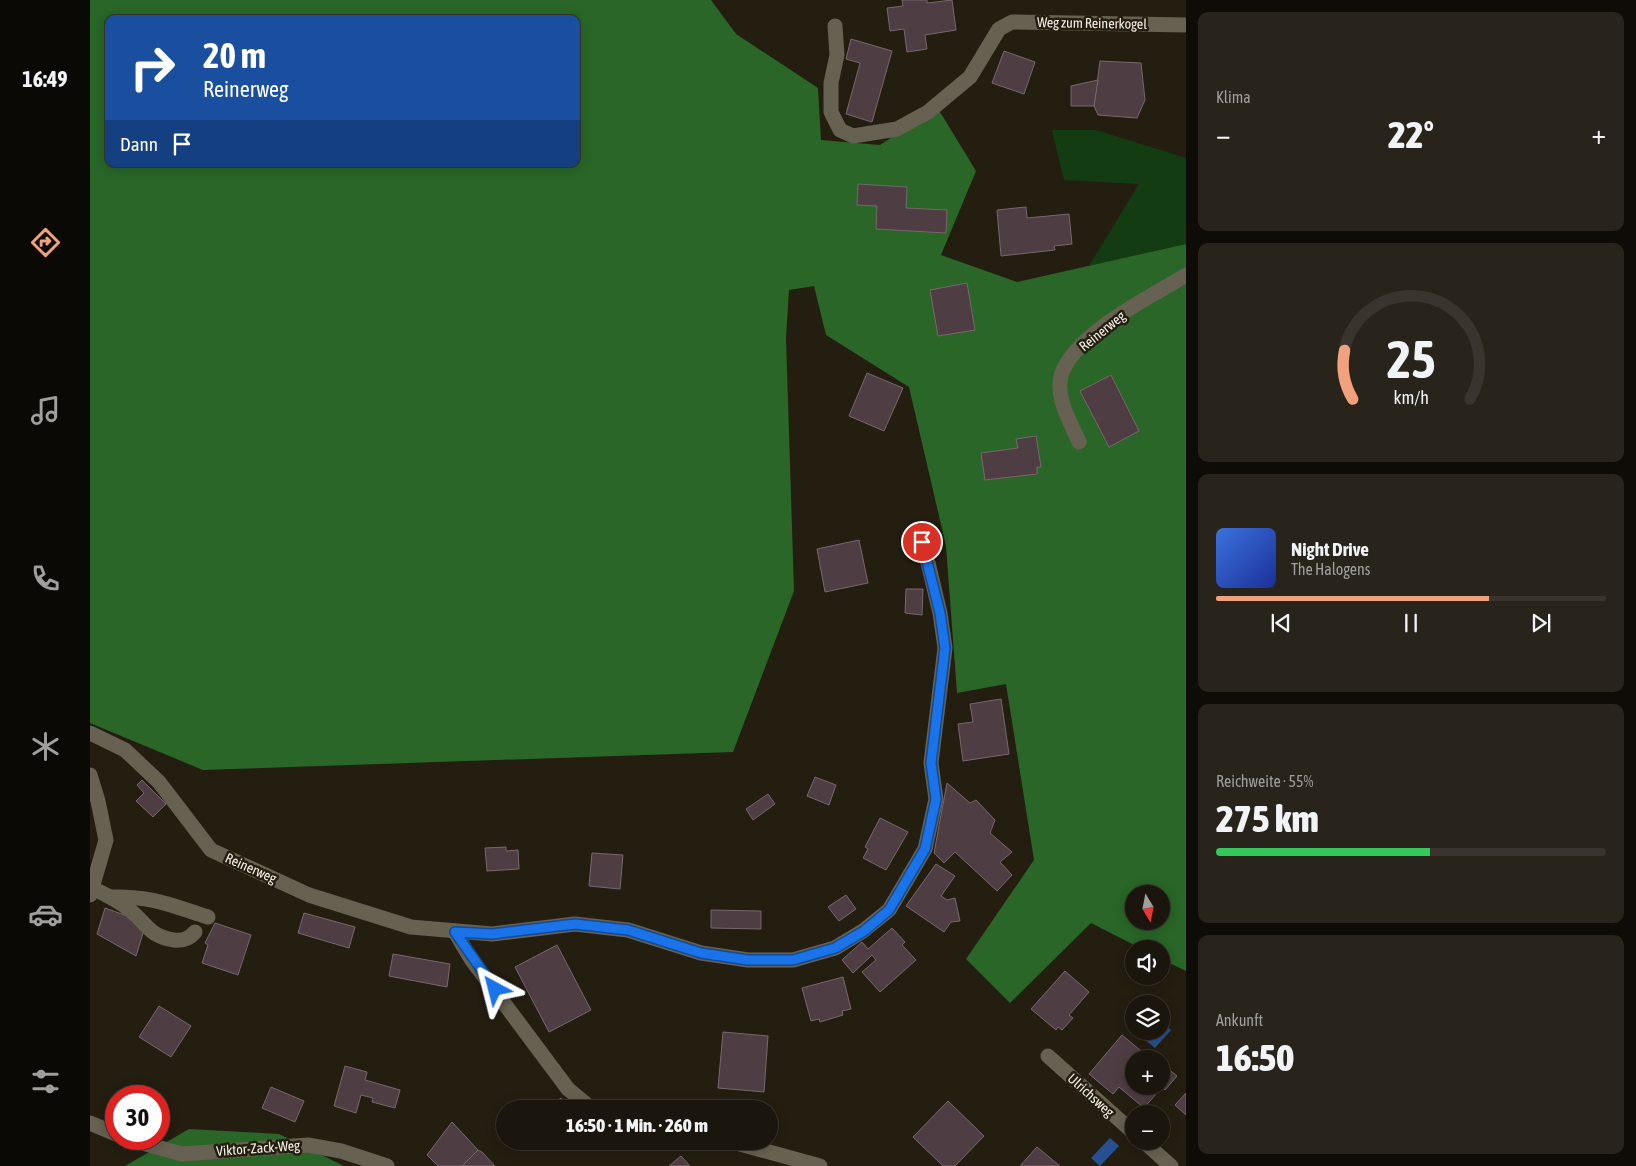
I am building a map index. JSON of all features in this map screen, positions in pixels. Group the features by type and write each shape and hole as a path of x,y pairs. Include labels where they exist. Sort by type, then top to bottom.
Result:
{"street":[{"name":"Weg zum Reinerkogel","path":"835,26 837,55 831,83 831,112 840,130 853,136 897,129 928,112 970,77 999,29 1012,22 1186,25"},
{"name":"Reinerweg","path":"1079,442 1065,412 1061,388 1062,374 1072,357 1083,342 1119,316 1186,274"},
{"name":"Reinerweg","path":"90,733 125,750 159,782 210,850 309,895 411,927 492,934 575,924 628,930 701,953 748,960 793,960 835,948 864,931 889,910 925,849 936,799 931,763 945,648 940,613 922,542"},
{"path":"90,776 106,840 91,891 111,897 131,910 148,930 162,939 180,941 190,938 195,932"},
{"path":"111,897 137,896 163,901 208,917"},
{"path":"455,932 471,958 568,1089 581,1100"},
{"name":"Ulrichsweg","path":"1048,1056 1125,1125"},
{"path":"90,1123 105,1129"},
{"name":"Viktor-Zack-Weg","path":"168,1150 182,1154 308,1145 340,1151 387,1166"},
{"path":"762,1150 820,1166"},
{"path":"1153,1150 1171,1166"}],"green space":[{"path":"90,0 711,0 736,34 818,88 821,140 880,145 937,107 976,171 941,255 1017,282 1186,244 1186,971 1170,963 1170,940 1125,940 1091,923 1010,1003 966,959 1034,860 1006,684 957,693 946,546 909,387 826,335 814,286 789,290 786,338 794,591 733,752 203,770 90,723"},
{"path":"1052,130 1096,130 1186,158 1186,244 1089,266 1139,184 1064,180"},
{"path":"189,1129 279,1134 344,1166 125,1166 153,1150 170,1150 170,1140"}],"water":[{"path":"1145,1040 1162,1040 1155,1048"},
{"path":"1110,1138 1119,1146 1100,1166 1091,1158"}],"building":[{"path":"902,0 927,0 927,3 952,0 956,30 925,35 927,49 907,52 904,29 890,31 887,8 903,6"},
{"path":"851,39 892,51 872,122 846,114 860,63 846,59"},
{"path":"1004,51 1035,62 1024,94 992,83"},
{"path":"1100,61 1141,63 1145,100 1137,118 1098,115 1094,106"},
{"path":"1098,80 1094,106 1071,106 1071,86"},
{"path":"858,184 907,187 906,208 947,210 946,233 876,229 877,206 857,205"},
{"path":"1026,207 1027,218 1069,214 1072,244 1054,246 1055,250 1001,256 997,210"},
{"path":"967,283 975,330 938,336 930,290"},
{"path":"867,373 903,388 884,431 849,416"},
{"path":"1111,375 1139,431 1109,447 1080,391"},
{"path":"1036,436 1041,467 1037,467 1037,474 985,480 981,453 1018,448 1016,439"},
{"path":"859,540 868,583 825,592 817,549"},
{"path":"906,589 923,589 922,615 905,613"},
{"path":"1001,699 1009,754 963,761 958,724 973,722 970,704"},
{"path":"815,777 836,785 829,805 807,796"},
{"path":"142,780 166,804 153,817 136,801 144,793 137,785"},
{"path":"947,783 970,803 976,800 995,820 990,833 1012,852 1000,862 1012,875 997,891 955,852 944,863 934,853"},
{"path":"768,794 775,804 753,820 746,809"},
{"path":"880,818 908,832 886,870 863,858 868,849 865,847"},
{"path":"506,847 506,851 518,850 519,869 487,871 485,848"},
{"path":"592,853 623,855 620,889 589,886"},
{"path":"936,864 955,876 941,896 947,900 955,898 960,921 951,922 944,932 906,906"},
{"path":"846,895 856,909 839,921 828,907"},
{"path":"105,908 130,917 144,930 136,956 97,934"},
{"path":"711,910 761,911 761,929 711,928"},
{"path":"304,913 355,927 349,948 298,933"},
{"path":"215,923 251,935 238,975 202,963 208,945 205,943"},
{"path":"892,928 905,942 902,945 916,960 880,992 862,972 876,960 872,955 853,973 842,960 862,942 868,949"},
{"path":"557,945 591,1010 549,1032 515,967"},
{"path":"393,954 450,964 447,987 389,976"},
{"path":"1065,971 1089,992 1069,1015 1073,1018 1062,1030 1058,1027 1056,1030 1031,1009"},
{"path":"843,977 851,1009 842,1011 843,1015 820,1022 819,1019 811,1021 802,988"},
{"path":"159,1006 191,1026 171,1057 139,1037"},
{"path":"723,1032 768,1036 764,1092 718,1088"},
{"path":"1122,1035 1125,1040 1128,1040 1140,1050 1125,1050 1125,1092 1119,1087 1113,1094 1089,1074"},
{"path":"345,1066 367,1072 365,1080 400,1090 395,1108 372,1102 373,1098 361,1095 356,1113 334,1106"},
{"path":"1170,1070 1177,1076 1170,1084"},
{"path":"271,1087 304,1101 295,1122 262,1108"},
{"path":"1186,1093 1186,1115 1175,1105"},
{"path":"1129,1095 1155,1095 1147,1105 1140,1105"},
{"path":"948,1101 984,1136 955,1166 943,1166 913,1137"},
{"path":"452,1122 478,1150 462,1166 438,1166 427,1155"},
{"path":"1037,1147 1060,1166 1020,1166"},
{"path":"478,1150 482,1152 495,1166 462,1166"},
{"path":"681,1156 690,1166 669,1166"}],"route":[{"path":"495,989 471,958 455,932 492,934 575,924 628,930 701,953 748,960 793,960 835,948 864,931 889,910 925,849 936,799 931,763 945,648 940,613 922,542"}]}
